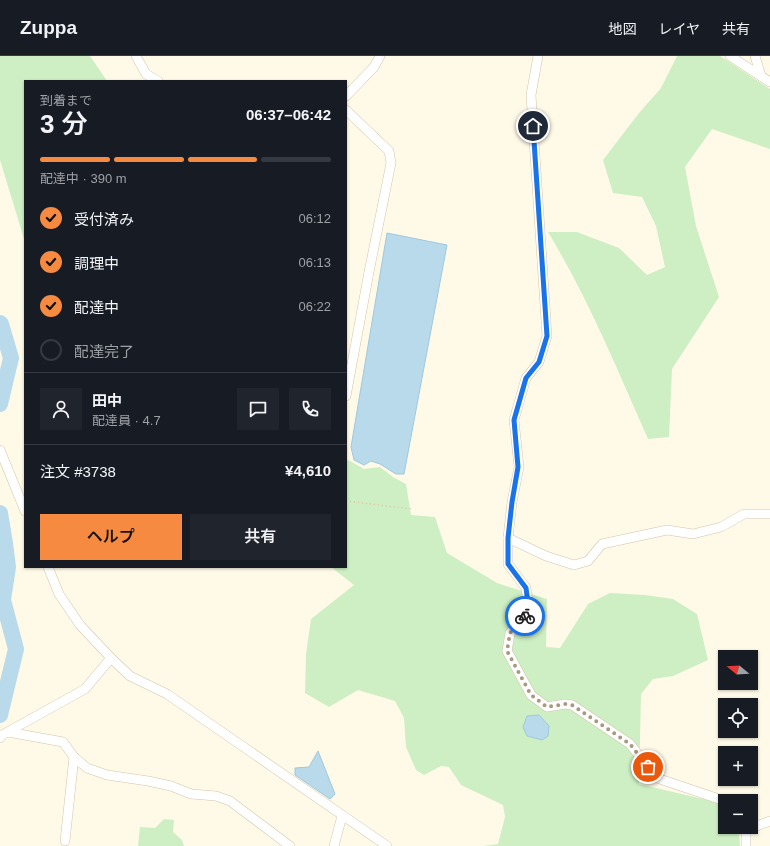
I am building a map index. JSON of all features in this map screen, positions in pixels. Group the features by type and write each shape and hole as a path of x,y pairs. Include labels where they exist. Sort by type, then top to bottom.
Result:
{"street":[{"path":"136,56 146,74 156,80"},
{"path":"347,95 374,67 380,56"},
{"path":"538,56 531,95 547,336 539,362 526,378 514,420 518,467 508,538 508,564 526,588 528,603 525,617 510,633 507,651 531,695 547,707 565,704 572,705 630,744 657,778 718,799"},
{"path":"730,56 770,82"},
{"path":"755,56 761,76"},
{"path":"347,111 389,151 391,163 347,391"},
{"path":"0,450 24,509"},
{"path":"508,538 546,556 574,565 588,561 602,544 667,530 693,534 721,527 744,514 770,514"},
{"path":"48,568 60,594 80,625 130,676 167,694 387,846"},
{"path":"2,735 85,689 111,658"},
{"path":"2,735 63,742 74,757 87,768 107,775 148,781 171,786 191,794 216,796 230,801 290,846"},
{"path":"65,841 74,757"},
{"path":"334,846 342,816"},
{"path":"758,825 770,821"},
{"path":"745,834 746,846"}],"path":[{"path":"347,501 412,509"}],"green space":[{"path":"0,56 90,56 106,80 24,80 24,239 0,160"},
{"path":"677,56 720,56 770,89 770,149 712,129 685,167 696,226 719,297 672,369 669,437 648,439 589,308 563,257 548,232 577,232 619,248 647,275 665,267 656,226 642,197 613,193 603,160 639,113 661,88"},
{"path":"347,460 364,469 380,467 393,477 406,484 411,515 435,517 447,553 497,583 547,599 546,647 560,648 588,604 610,593 645,595 673,599 697,614 708,660 673,676 653,679 641,694 639,784 718,803 718,834 739,834 740,846 484,846 498,844 505,817 503,805 461,785 449,767 441,766 424,775 416,770 406,747 404,718 395,701 358,690 329,707 305,693 306,654 311,619 354,585 332,568 347,568"},
{"path":"164,819 174,820 173,832 182,840 184,846 138,846 140,827 155,828"}],"water":[{"path":"387,233 447,245 404,474 396,474 380,464 371,461 364,465 354,460 351,447"},
{"path":"539,715 549,726 548,736 542,740 527,736 523,727 527,716"},
{"path":"318,751 335,794 330,799 295,775 295,768 309,767"}],"waterway":[{"path":"0,323 11,358 0,404"},
{"path":"0,513 8,567 3,600 16,649 0,715"}],"way so far":[{"path":"525,616 510,633 507,651 531,695 547,707 565,704 572,705 630,744 648,767"}],"route":[{"path":"525,616 528,603 526,588 508,564 508,538 518,467 514,420 526,378 539,362 547,336 533,126"}]}
